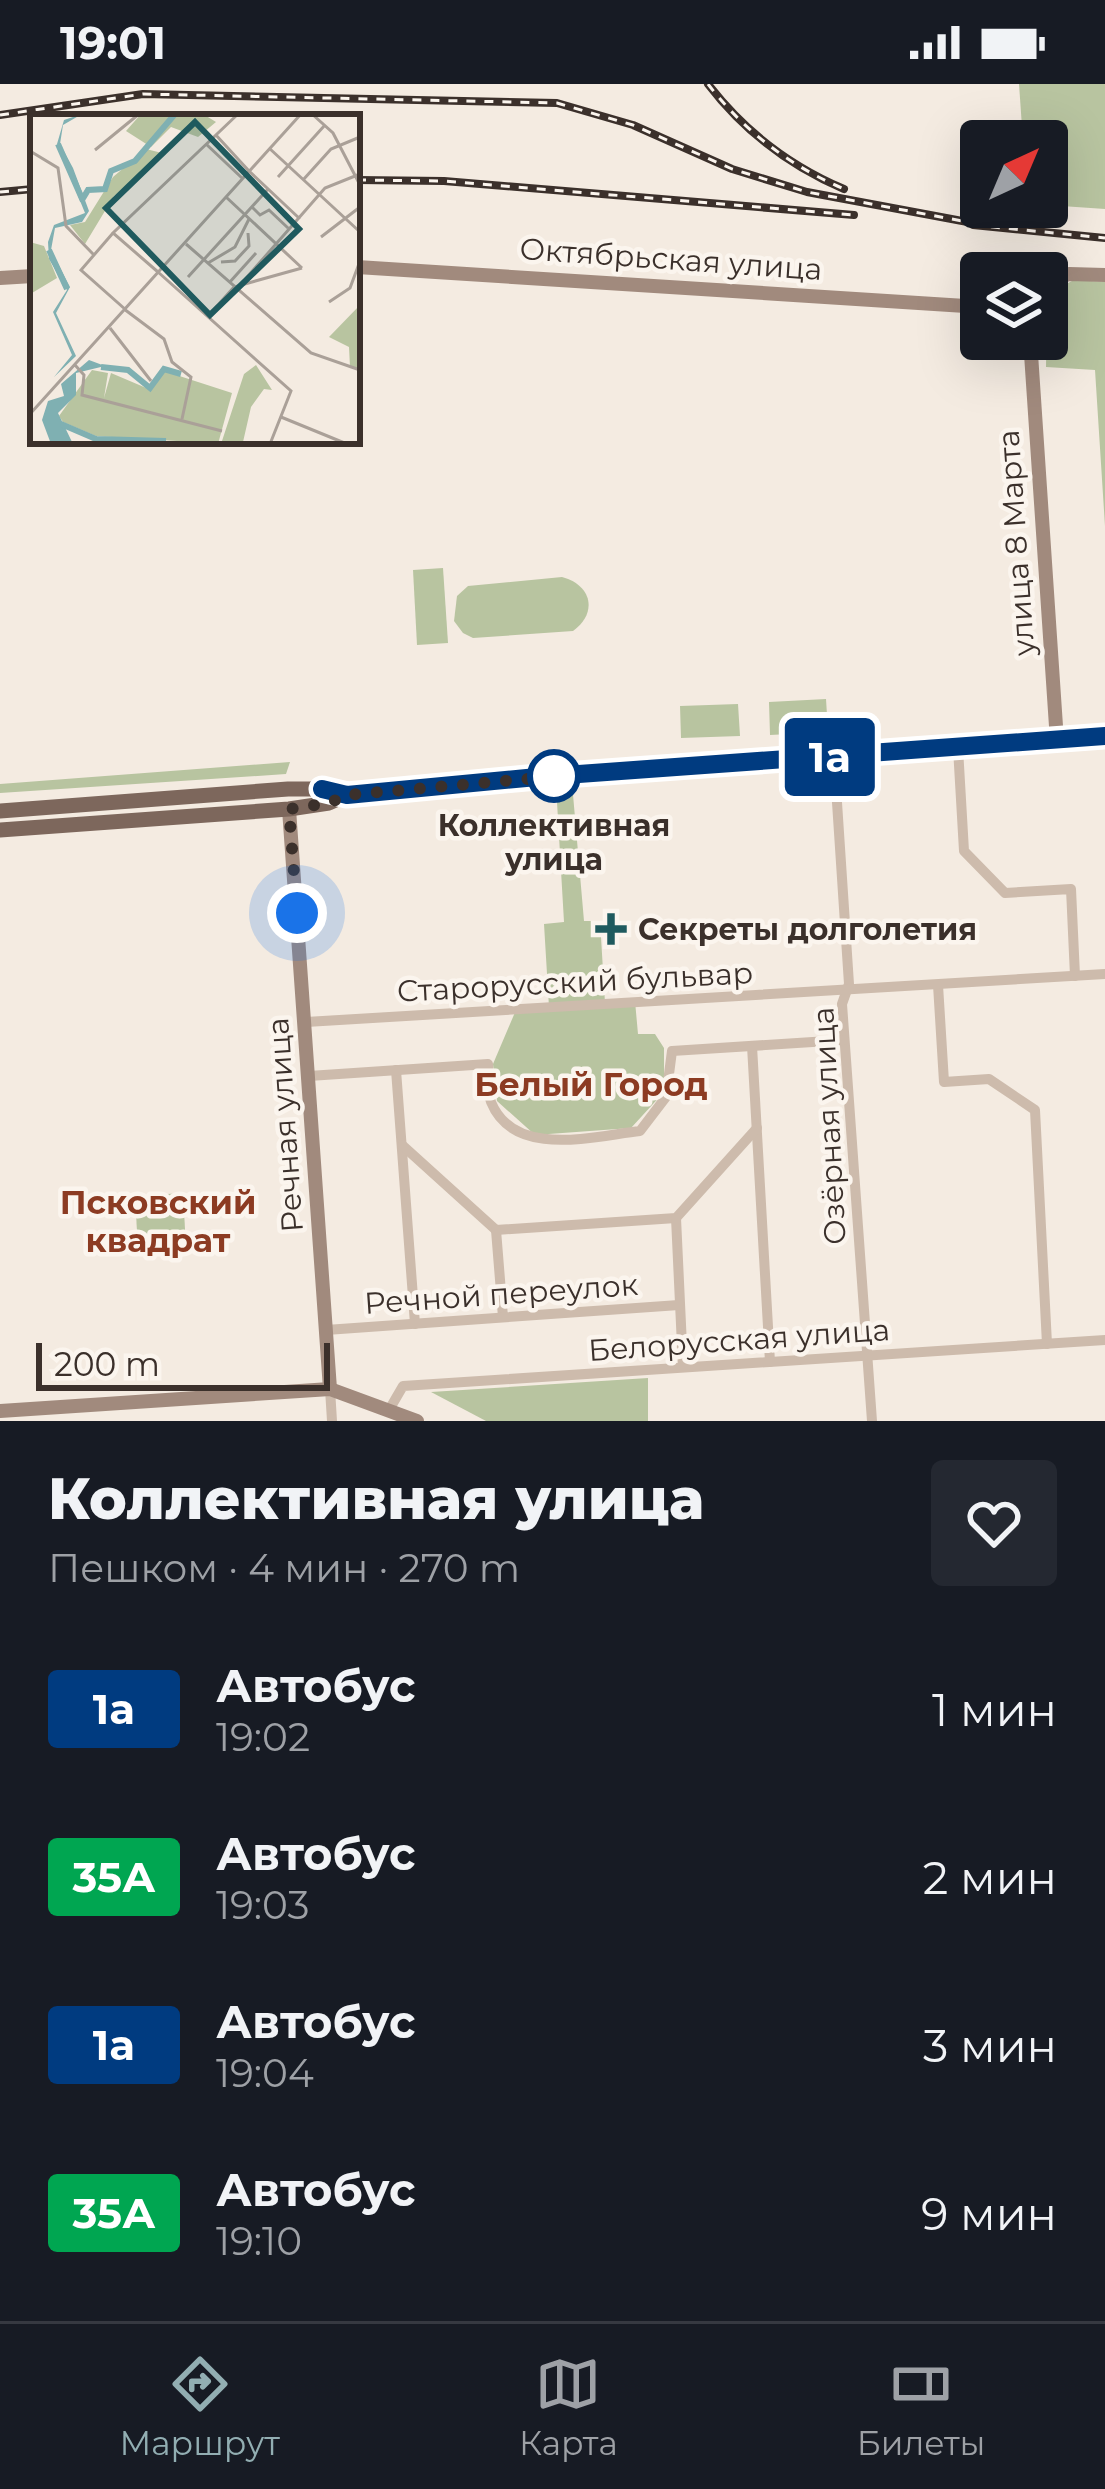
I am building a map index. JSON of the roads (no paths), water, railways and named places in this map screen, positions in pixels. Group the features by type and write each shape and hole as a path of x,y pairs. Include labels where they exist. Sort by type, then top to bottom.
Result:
{"main road":[{"name":"Октябрьская улица","path":"360,267 960,306"},
{"path":"1068,274 1105,275"},
{"path":"0,278 30,276"},
{"name":"улица 8 Марта","path":"1030,360 1057,741"},
{"path":"0,811 312,789 347,795 1105,736"},
{"path":"0,830 192,817 289,818 347,795"},
{"path":"192,797 184,806 192,817"},
{"name":"Речная улица","path":"289,818 330,1389"},
{"path":"0,1411 330,1389 416,1421"}],"street":[{"path":"958,748 964,851 1005,893 1071,889 1075,976"},
{"name":"Озёрная улица","path":"834,757 847,992 842,1004 844,1040 872,1421"},
{"name":"Старорусский бульвар","path":"305,1022 1105,974"},
{"path":"938,986 944,1082 989,1079 1035,1110 1047,1344"},
{"path":"309,1076 488,1064 491,1102 508,1124 536,1139 580,1137 640,1131 667,1097 672,1052 844,1040"},
{"path":"752,1046 770,1362"},
{"path":"396,1070 415,1324"},
{"path":"683,1367 676,1218 757,1128"},
{"path":"402,1145 496,1230 503,1317"},
{"path":"496,1230 676,1218"},
{"name":"Речной переулок","path":"326,1330 679,1305"},
{"name":"Белорусская улица","path":"389,1410 403,1386 1105,1340"},
{"name":"Речная улица","path":"330,1389 332,1421"}],"railway":[{"path":"708,84 769,146 844,189"},
{"path":"0,115 143,94 557,103 633,125 732,169 807,192 960,221"},
{"path":"360,180 444,181 854,215"},
{"path":"0,192 30,189"},
{"path":"1003,228 1105,238"}],"place":[{"name":"Коллективная улица","path":"554,776"},
{"name":"Секреты долголетия","path":"611,929"}],"district":[{"name":"Белый Город","path":"591,1084"},
{"name":"Псковский квадрат","path":"158,1221"}]}
